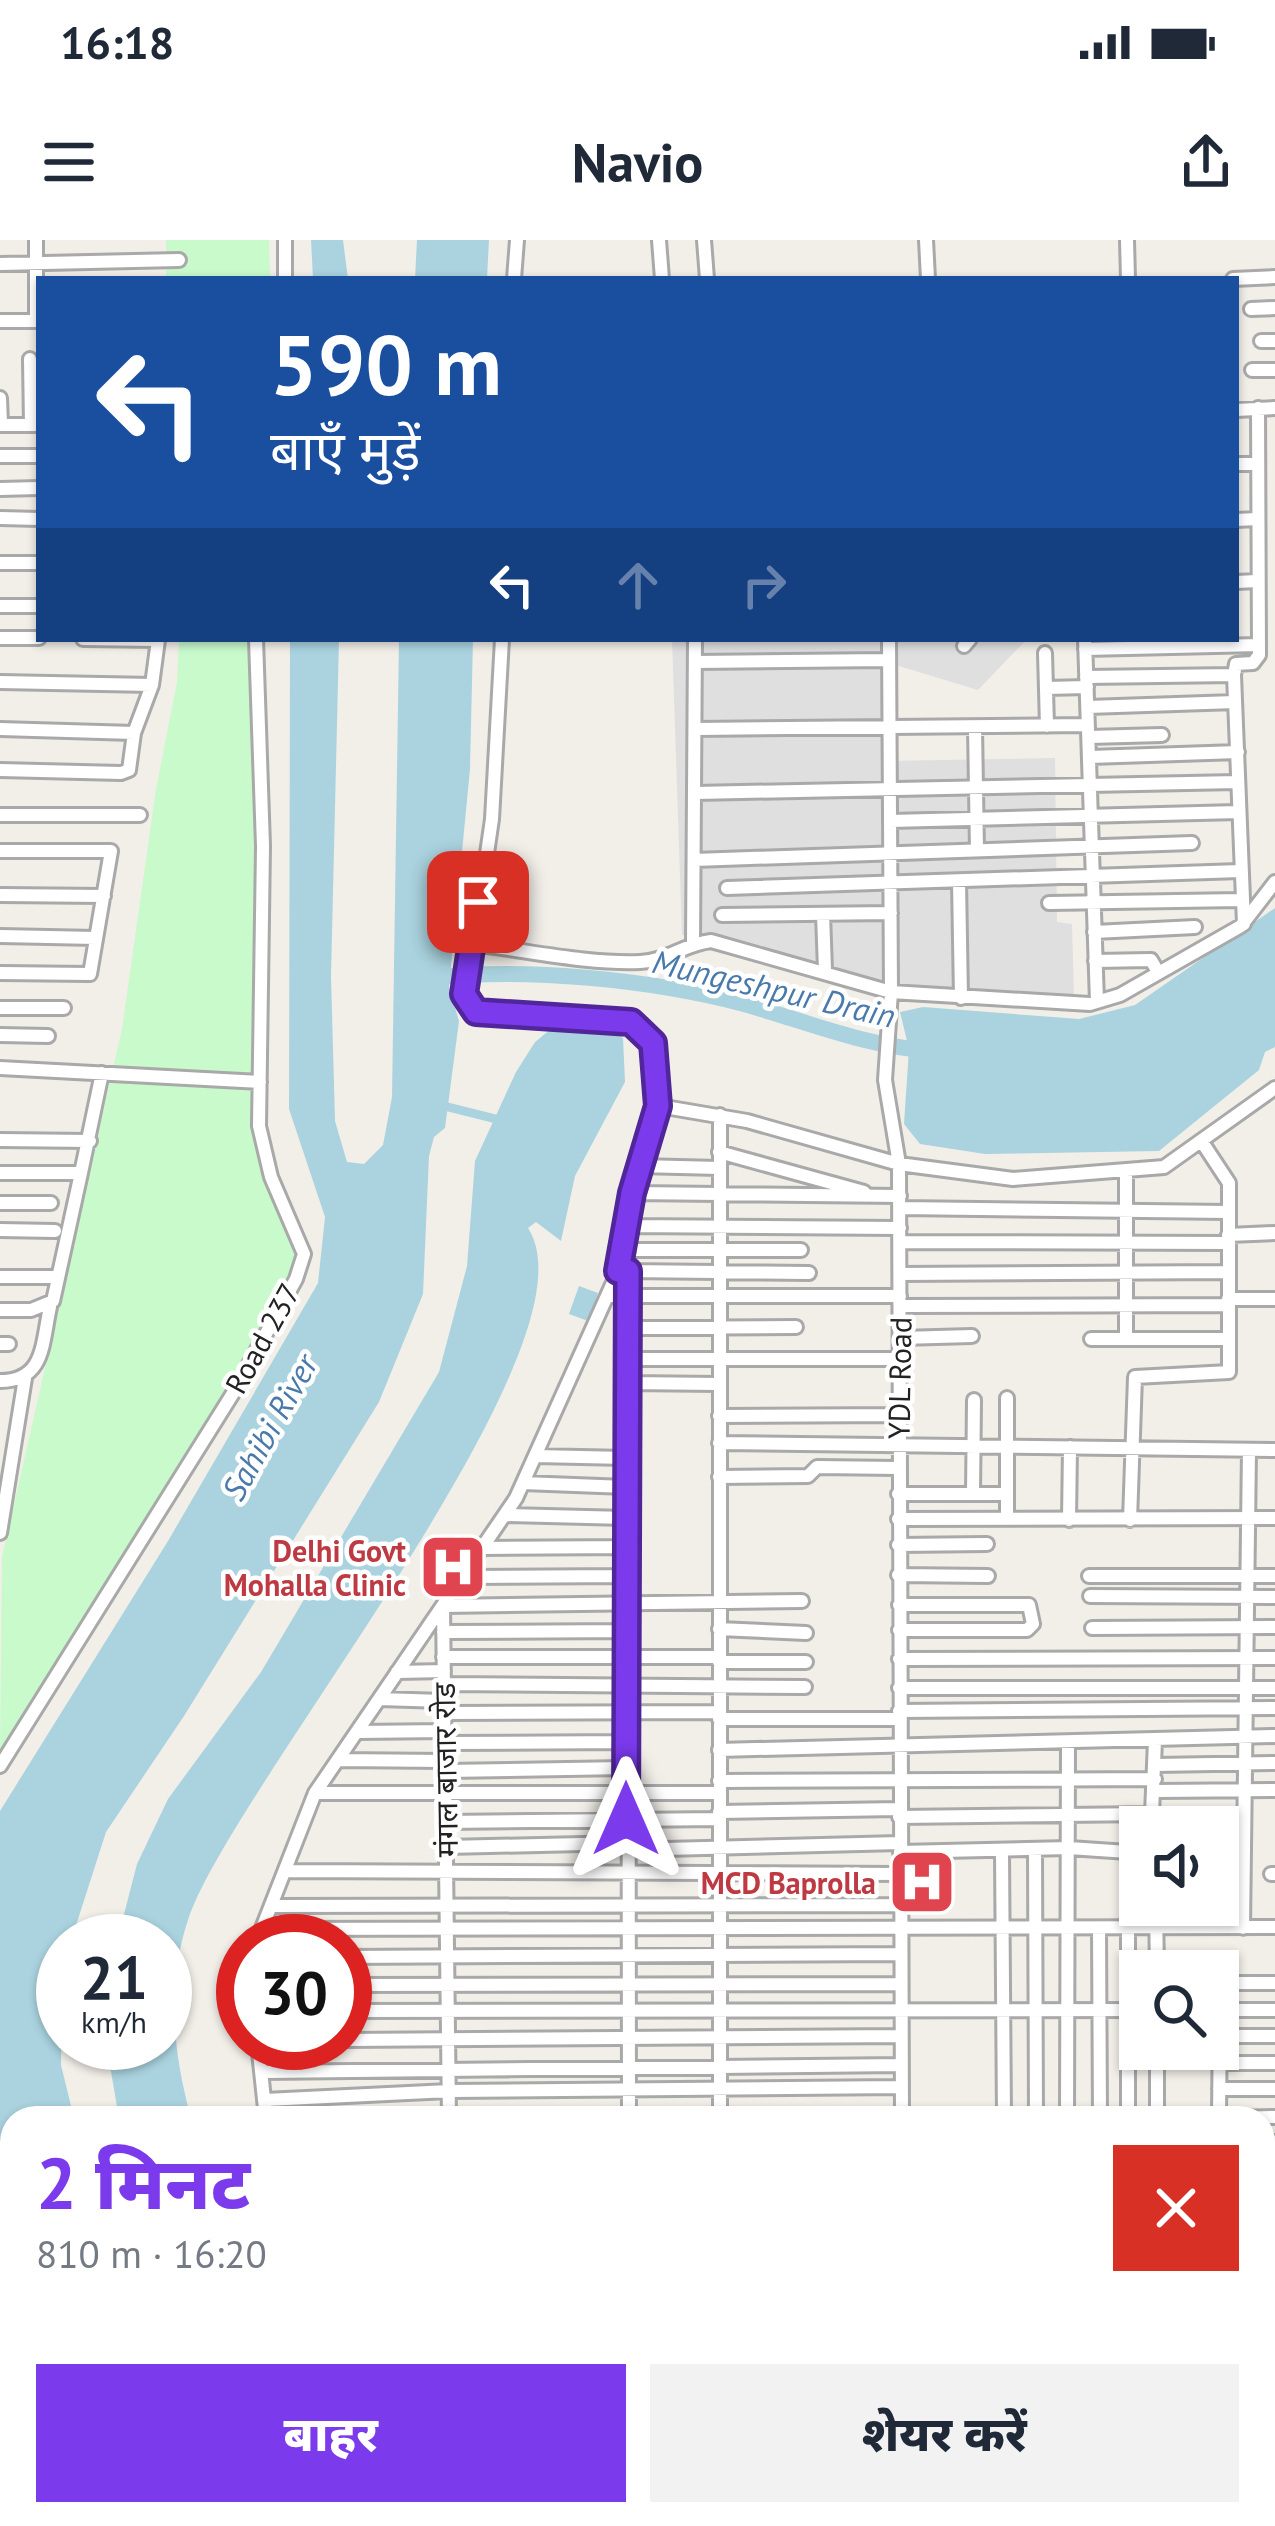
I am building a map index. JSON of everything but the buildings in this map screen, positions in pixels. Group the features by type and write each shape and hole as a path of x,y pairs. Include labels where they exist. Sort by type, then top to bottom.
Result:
{"street":[{"path":"36,240 36,292"},
{"path":"285,240 285,276"},
{"path":"514,276 517,240"},
{"path":"659,240 662,276"},
{"path":"704,240 706,276"},
{"path":"926,240 928,276"},
{"path":"1127,240 1129,276"},
{"path":"0,264 179,260"},
{"path":"1239,279 1275,278"},
{"path":"1251,309 1275,308"},
{"path":"0,321 36,321"},
{"path":"0,398 0,424 35,425 31,359"},
{"path":"1252,370 1275,370"},
{"path":"1244,925 1234,675 1236,664 1257,660 1259,645 1258,408"},
{"path":"1239,410 1275,408"},
{"path":"0,456 36,457"},
{"path":"1239,465 1275,475"},
{"path":"0,488 36,488"},
{"path":"1257,499 1275,499"},
{"path":"0,518 36,519"},
{"path":"1239,520 1257,519"},
{"path":"0,563 36,563"},
{"path":"1239,582 1257,581"},
{"path":"0,606 36,606"},
{"path":"0,638 36,638"},
{"path":"0,770 129,770 134,733 152,685 158,642"},
{"name":"Road 237","path":"0,1766 236,1390 296,1280 304,1253 271,1177 259,1126 262,846 256,642"},
{"path":"502,642 492,819 464,994 482,1015 554,1015 637,1024 652,1039 658,1106 632,1193 623,1271 628,1296 629,2106"},
{"path":"693,944 695,642"},
{"name":"YDL Road","path":"889,642 891,992 885,1064 900,1202 902,2106"},
{"path":"1096,1002 1085,644 1259,645"},
{"path":"1045,652 1047,726"},
{"path":"696,662 886,660"},
{"path":"1046,688 1234,675"},
{"path":"0,682 152,685"},
{"path":"1088,707 1235,702"},
{"path":"695,729 1047,726 1162,735"},
{"path":"975,727 976,850"},
{"path":"0,729 134,733"},
{"path":"1090,757 1238,752"},
{"path":"694,793 1237,782"},
{"path":"890,821 1238,812"},
{"path":"0,815 140,814"},
{"path":"694,860 1192,843"},
{"path":"0,850 112,851 90,974 0,973"},
{"path":"727,888 1240,871"},
{"path":"959,881 961,998"},
{"path":"471,944 640,962 665,959 693,944 748,948 891,992 1096,1002 1115,998 1244,925 1275,882"},
{"path":"0,895 104,896"},
{"path":"1049,903 1241,900"},
{"path":"722,915 891,913"},
{"path":"823,914 825,970"},
{"path":"1094,932 1196,927"},
{"path":"0,936 96,938"},
{"path":"1095,961 1151,960 1158,972"},
{"path":"0,1008 64,1007"},
{"path":"0,1035 48,1036"},
{"path":"0,1068 260,1082"},
{"path":"0,1533 26,1378 40,1364 102,1073"},
{"path":"658,1106 720,1115 899,1164 1004,1179 1126,1174 1169,1165 1275,1088"},
{"path":"720,1115 720,2106"},
{"path":"0,1140 90,1141"},
{"path":"1130,1520 1135,1377 1227,1374 1228,1178 1202,1142"},
{"path":"719,1152 844,1183 870,1196"},
{"path":"640,1166 719,1168"},
{"path":"0,1172 81,1173"},
{"path":"1126,1174 1126,1339"},
{"path":"632,1193 870,1196 900,1202 1229,1212"},
{"path":"0,1203 51,1203"},
{"path":"628,1226 1128,1244 1275,1233"},
{"path":"0,1230 55,1231"},
{"path":"626,1250 801,1250"},
{"path":"623,1271 808,1273"},
{"path":"271,1914 316,1793 505,1515 623,1271"},
{"path":"900,1274 1228,1272"},
{"path":"0,1277 55,1277"},
{"path":"607,1296 1126,1305 1275,1299"},
{"path":"0,1310 50,1307"},
{"path":"627,1328 796,1327"},
{"path":"901,1338 972,1336"},
{"path":"1090,1339 1228,1339"},
{"path":"627,1359 901,1359"},
{"path":"0,1381 26,1378"},
{"path":"627,1383 719,1384"},
{"path":"1007,1398 1007,1519"},
{"path":"973,1494 974,1400"},
{"path":"719,1416 900,1415"},
{"path":"719,1443 1275,1450"},
{"path":"1069,1520 1070,1447"},
{"path":"1244,1928 1251,1627 1249,1450"},
{"path":"535,1456 626,1458"},
{"path":"719,1477 808,1476 817,1467 898,1468"},
{"path":"523,1483 626,1487"},
{"path":"898,1494 1007,1494"},
{"path":"505,1515 626,1518"},
{"path":"898,1519 1275,1518"},
{"path":"898,1545 987,1544"},
{"path":"482,1548 626,1547"},
{"path":"898,1575 988,1576"},
{"path":"462,1577 626,1576"},
{"path":"1089,1576 1275,1576"},
{"path":"1090,1596 1275,1597"},
{"path":"442,1606 802,1601"},
{"path":"898,1604 1029,1605 1033,1624 1027,1630 898,1630"},
{"name":"मंगल बाजार रोड","path":"442,1606 449,2106"},
{"path":"1092,1628 1275,1627"},
{"path":"719,1629 806,1633"},
{"path":"443,1632 626,1631"},
{"path":"397,1672 626,1657 806,1662"},
{"path":"898,1659 1275,1658"},
{"path":"444,1671 626,1686 805,1687"},
{"path":"899,1688 1275,1688"},
{"path":"379,1699 444,1707 719,1715 1275,1708"},
{"path":"357,1732 626,1742"},
{"path":"719,1750 1275,1736"},
{"path":"1155,1740 1155,1806"},
{"path":"1067,2106 1068,1743"},
{"path":"338,1760 626,1768"},
{"path":"316,1793 626,1792 899,1780 1155,1778 1275,1763"},
{"path":"1155,1778 1275,1790"},
{"path":"446,1822 899,1813 1119,1815"},
{"path":"446,1847 1128,1852 1130,1950"},
{"path":"1002,1852 1004,2106"},
{"path":"1034,1852 1036,2106"},
{"path":"288,1871 900,1874"},
{"path":"275,1906 900,1905"},
{"path":"372,1933 1275,1927"},
{"path":"1157,1928 1157,1950"},
{"path":"1099,1929 1100,2106"},
{"path":"372,1957 900,1954"},
{"path":"1239,1983 1275,1983"},
{"path":"372,1985 901,1984"},
{"path":"1239,2010 1275,2009"},
{"path":"372,2010 1119,2010"},
{"path":"372,2039 901,2036"},
{"path":"1239,2036 1275,2036"},
{"path":"1239,2063 1275,2062"},
{"path":"265,2106 263,2072 901,2065"},
{"path":"1129,2106 1131,2070"},
{"path":"1157,2070 1157,2106"},
{"path":"1219,2106 1220,2070"},
{"path":"265,2100 448,2091 902,2087"},
{"path":"1220,2089 1275,2090"},
{"path":"335,2526 443,2526"}],"shaded area":[{"path":"672,642 887,642 884,761 1055,758 1057,922 1072,924 1074,996 885,983 765,948 682,935"},
{"path":"892,642 1024,642 978,690 889,663"}],"green space":[{"path":"166,240 269,240 270,276 166,276"},
{"path":"179,642 254,642 261,850 252,1125 295,1251 295,1265 235,1379 0,1753 2,1557 122,1029 156,789 177,682"}],"water":[{"path":"311,240 343,240 348,276 313,276"},
{"path":"417,240 489,240 487,276 415,276"},
{"name":"Sahibi River","path":"290,642 339,642 331,976 335,1121 347,1162 364,1164 383,1145 392,1097 399,642 473,642 470,769 449,987 459,1021 445,1128 434,1137 429,1156 423,1294 379,1402 184,1716 106,1832 80,1914 36,1914 36,2070 62,2070 71,2106 0,2106 0,1811 168,1541 318,1283 325,1217 289,1109"},
{"path":"1275,908 1275,1047 1265,1052 1259,1070 1159,1151 985,1154 920,1144 904,1124 909,1049 900,1012 923,1007 1079,1019 1135,1005"},
{"path":"562,1020 607,1025 623,1038 625,1082 575,1176 561,1241 536,1222 528,1228 537,1286 513,1367 466,1464 218,1857 191,1914 124,1914 137,1864 168,1799 261,1672 439,1372 467,1266 475,1161 535,1042"},
{"path":"579,1286 598,1293 588,1321 569,1314"},
{"path":"111,2070 180,2070 188,2106 117,2106"}],"waterway":[{"name":"Mungeshpur Drain","path":"432,978 508,974 630,982 744,1004 859,1039 931,1051"},
{"path":"448,1107 500,1120"}],"place":[{"name":"Delhi Govt Mohalla Clinic","path":"453,1567"},
{"name":"MCD Baprolla","path":"922,1882"}],"route":[{"path":"478,902 464,994 476,1012 631,1022 650,1035 653,1043 658,1106 632,1193 625,1256 618,1271 628,1271 626,1819"}]}
